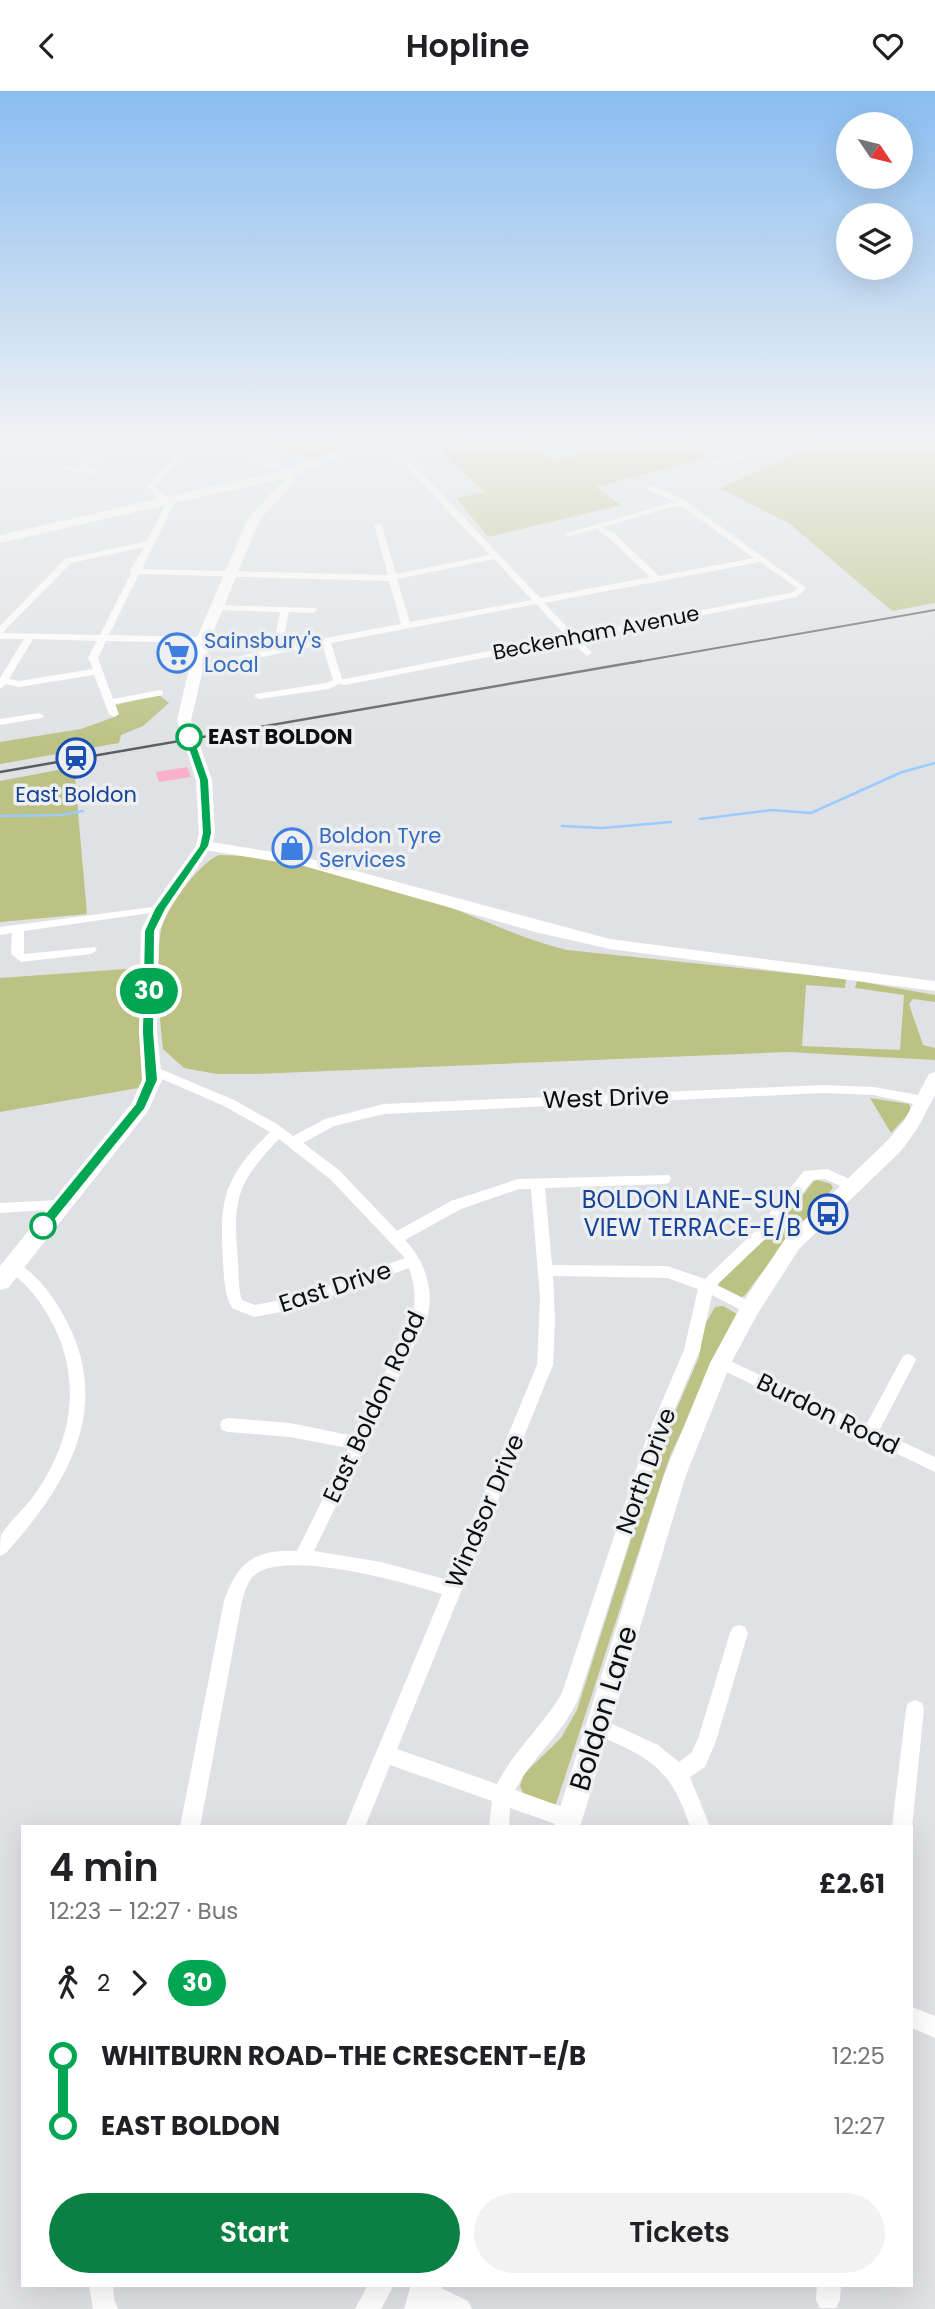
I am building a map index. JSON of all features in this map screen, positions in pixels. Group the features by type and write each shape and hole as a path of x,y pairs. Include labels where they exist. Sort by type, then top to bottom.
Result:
{"main road":[{"path":"6,1274 58,1205 141,1106 152,1080 148,1032 150,931 160,909 204,846 207,833 204,780 184,720 203,640 243,543"}],"street":[{"path":"114,714 93,658 150,543"},
{"path":"0,633 68,561 150,543"},
{"path":"382,543 406,625"},
{"path":"484,543 587,653"},
{"path":"619,543 656,578"},
{"path":"739,543 762,559"},
{"path":"134,571 391,578 497,556"},
{"path":"198,670 277,650 762,559"},
{"name":"Beckenham Avenue","path":"259,696 329,686 338,681 345,682 797,594 802,588 762,559"},
{"path":"287,576 293,561"},
{"path":"216,607 313,610"},
{"path":"277,650 285,609"},
{"path":"0,633 203,640"},
{"path":"2,684 30,636"},
{"path":"326,641 338,681"},
{"path":"0,671 11,672"},
{"path":"2,684 19,684 99,671"},
{"path":"110,702 160,693"},
{"path":"0,722 38,716"},
{"path":"204,846 250,850 316,862 415,889 522,925 598,942 935,986"},
{"path":"0,931 160,909"},
{"path":"18,929 17,954 21,958 91,949"},
{"name":"East Boldon Road","path":"151,1069 229,1103 294,1142 335,1175 396,1238 413,1262 421,1282 423,1305 419,1319 302,1559"},
{"name":"Boldon Lane","path":"568,1823 675,1475 721,1363 750,1308 792,1244 894,1146 911,1125 935,1078"},
{"name":"West Drive","path":"294,1142 343,1117 416,1106 824,1089 874,1091 924,1101"},
{"name":"East Drive","path":"278,1132 251,1160 233,1189 233,1283 237,1304 254,1311 296,1303 413,1262"},
{"path":"706,1287 760,1235 809,1175 827,1174 851,1186"},
{"path":"396,1238 456,1205 486,1193 537,1182 664,1179"},
{"name":"Windsor Drive","path":"356,1825 545,1365 547,1348 544,1270 537,1182"},
{"path":"0,1208 58,1205"},
{"path":"544,1270 667,1272 750,1308"},
{"path":"0,1548 34,1511 68,1454 81,1388 69,1337 28,1278 6,1274"},
{"name":"North Drive","path":"500,1795 505,1783 561,1717 570,1697 656,1434 692,1350 706,1287"},
{"path":"869,1434 908,1360"},
{"name":"Burdon Road","path":"721,1363 935,1465"},
{"path":"228,1425 290,1430 357,1443"},
{"path":"190,1825 239,1582 252,1568 272,1560 302,1559 390,1570 453,1589"},
{"path":"678,1774 698,1760 707,1741 739,1633"},
{"path":"902,1825 915,1709"},
{"path":"597,1725 655,1753 678,1774 692,1798 699,1825"},
{"path":"385,1754 500,1795 568,1823"},
{"path":"499,1825 500,1795"},
{"path":"913,2018 935,2027"},
{"path":"102,2287 102,2303 106,2309"},
{"path":"367,2309 381,2287"},
{"path":"424,2296 460,2309"}],"green space":[{"path":"812,543 935,543 935,603 892,611"},
{"path":"160,696 169,703 143,726 121,735 119,743 0,764 0,742 81,729 117,716 116,705"},
{"path":"74,767 87,914 0,922 0,781"},
{"path":"219,855 281,860 374,881 527,938 567,950 846,979 845,988 806,985 802,1046 900,1050 904,995 855,988 857,981 935,995 935,1002 913,999 909,1004 923,1045 935,1048 935,1060 787,1052 255,1074 217,1074 184,1068 163,1049 159,989 161,930 169,910 184,887 202,867"},
{"path":"140,968 144,1087 0,1112 0,978"},
{"path":"870,1098 909,1104 911,1111 891,1133"},
{"path":"814,1181 831,1184 833,1188 784,1243 745,1295 740,1298 718,1286 720,1280 773,1232"},
{"path":"723,1306 737,1314 670,1456 556,1804 545,1804 524,1795 520,1786 524,1774 561,1738 577,1710 661,1445 699,1357 704,1326 715,1307"}],"building":[{"path":"187,767 191,777 159,782 156,772"}],"waterway":[{"path":"700,819 772,810 811,813 902,772 935,763"},
{"path":"0,816 62,815 83,811"},
{"path":"562,826 602,828 671,822"}],"railway":[{"path":"631,663 935,610"},
{"path":"0,772 641,661"}],"bus line":[{"name":"30","path":"43,1226 141,1106 152,1080 148,1032 150,931 160,909 204,846 207,833 204,780 189,737"}],"place":[{"name":"Sainsbury's Local","path":"177,653"},
{"name":"EAST BOLDON","path":"189,737"},
{"name":"East Boldon","path":"76,758"},
{"name":"Boldon Tyre Services","path":"292,848"},
{"name":"BOLDON LANE-SUN VIEW TERRACE-E/B","path":"828,1214"}]}
